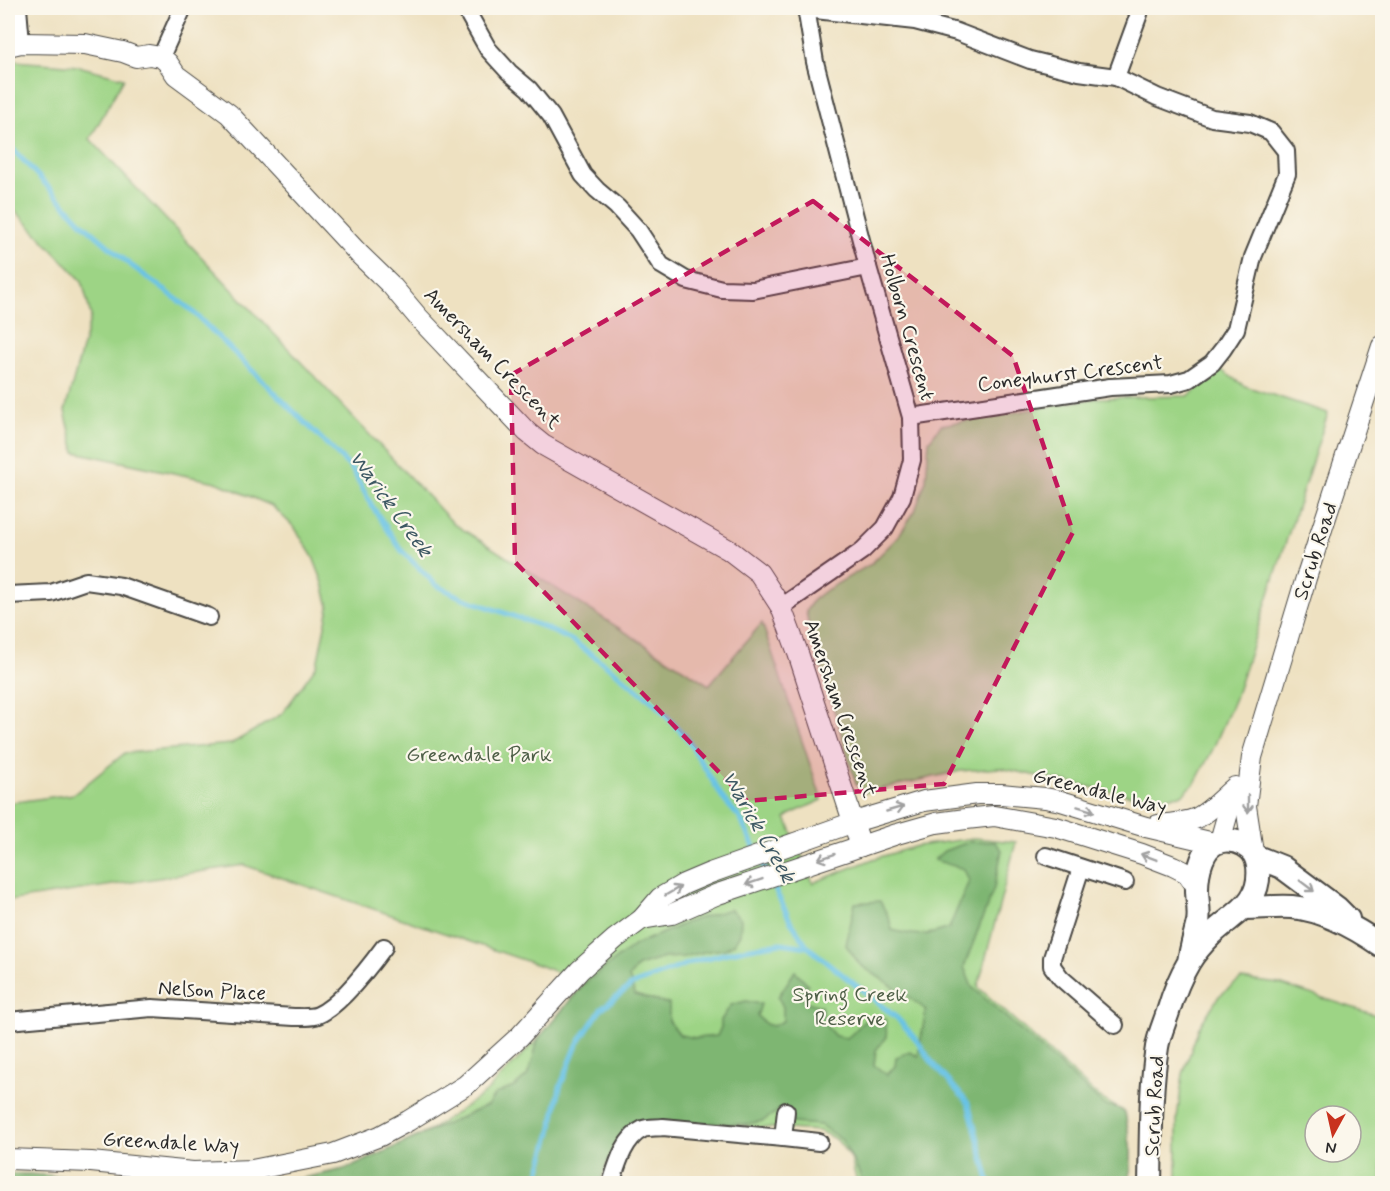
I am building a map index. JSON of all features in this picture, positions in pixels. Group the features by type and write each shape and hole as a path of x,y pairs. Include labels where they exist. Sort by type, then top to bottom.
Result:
{"main road":[{"path":"1359,930 1309,910 1291,907 1241,911 1218,918 1211,916 1206,913 1197,895 1199,872 1204,855 1217,842 1230,840 1241,843 1255,854 1282,867 1337,908 1359,930 1383,946"},
{"path":"1241,911 1254,894 1259,877 1255,854"},
{"name":"Scrub Road","path":"1189,962 1198,920 1197,895"},
{"name":"Scrub Road","path":"1150,1184 1152,1090 1158,1045 1173,996 1189,962 1213,933 1241,911"}],"street":[{"path":"18,8 14,45 85,44 136,57 149,55 161,57 183,8"},
{"path":"465,8 488,49 509,72 529,88 551,116 583,175 638,230 661,265 686,280 722,290 753,290 868,267"},
{"name":"Holborn Crescent","path":"781,607 862,551 885,528 902,497 912,460 910,417 815,62 806,8"},
{"name":"Coneyhurst Crescent","path":"806,8 915,21 957,32 1030,60 1079,72 1116,77 1157,97 1212,118 1250,123 1271,132 1286,151 1287,174 1254,257 1236,329 1212,363 1189,379 1171,384 1110,387 910,417"},
{"path":"1116,77 1140,8"},
{"name":"Amersham Crescent","path":"161,57 176,75 229,114 527,432 543,445 729,550 759,573 781,607 861,846"},
{"name":"Scrub Road","path":"1255,854 1246,806 1252,757 1306,578 1383,346"},
{"path":"8,595 51,593 86,581 121,586 209,617"},
{"name":"Scrub Road","path":"1217,842 1235,787 1252,757"},
{"path":"1146,827 1183,822 1198,817 1235,787"},
{"name":"Greendale Way","path":"8,1159 92,1162 194,1172 252,1170 333,1154 380,1136 466,1085 520,1036 580,970 642,919 660,898 710,873 854,822 924,801 954,796 1001,794 1045,798 1146,827 1217,842"},
{"name":"Greendale Way","path":"642,919 672,914 718,894 790,869 936,823 994,816 1056,827 1173,866 1187,873 1197,895"},
{"path":"1046,856 1125,882"},
{"path":"1082,868 1052,958 1052,966 1060,978 1115,1025"},
{"name":"Nelson Place","path":"8,1021 152,1008 294,1017 316,1016 332,1008 384,947"},
{"path":"783,1138 786,1111"},
{"path":"610,1184 618,1161 631,1137 645,1128 663,1127 819,1142"}],"highlighted area":[{"path":"813,201 1013,356 1073,532 944,784 747,801 515,562 511,375"}],"green space":[{"name":"Greendale Park","path":"8,62 78,66 124,78 90,139 454,524 709,685 762,623 822,800 786,818 813,883 873,859 917,846 974,838 1016,842 978,987 1100,1098 1125,1112 1131,1152 1130,1183 857,1183 851,1158 837,1140 820,1131 647,1122 620,1137 600,1183 279,1183 349,1168 429,1131 485,1093 538,1039 584,983 541,966 244,865 8,901 8,803 74,794 125,753 231,744 282,714 317,665 329,607 313,557 295,528 272,506 216,482 75,452 65,411 91,316 82,281 8,203"},
{"path":"1221,370 1245,386 1328,413 1235,698 1213,749 1195,783 1182,795 1133,796 1000,768 960,771 863,793 856,784 806,611 813,600 871,564 897,538 915,511 926,480 929,441 941,425 1098,398 1188,396"},
{"name":"Spring Creek Reserve","path":"969,842 995,842 1002,850 994,888 964,967 972,987 1105,1106 1116,1107 1125,1112 1131,1152 1130,1183 863,1183 842,1140 820,1125 792,1123 784,1107 763,1121 747,1124 647,1122 620,1137 600,1183 279,1184 349,1168 488,1105 495,1094 514,1087 527,1076 538,1039 585,983 635,945 690,921 730,909 741,919 740,934 734,944 725,949 664,958 638,966 629,977 635,995 669,1004 669,1021 680,1035 696,1038 717,1036 721,1020 731,1005 746,1001 761,1004 757,1016 766,1024 773,1026 783,1021 783,1007 778,997 795,971 808,984 802,990 804,1001 821,1006 826,1026 835,1036 847,1038 866,1019 885,1019 887,1037 876,1050 874,1065 887,1075 895,1066 896,1057 910,1052 918,1056 926,1010 860,965 846,945 855,903 880,901 889,918 892,930 920,935 949,928 969,881 964,869 934,860 944,851"},
{"path":"1241,979 1279,984 1382,1017 1382,1183 1177,1183 1177,1118 1183,1074 1199,1027 1219,996"},
{"path":"8,1174 30,1174 145,1183 8,1183"}],"waterway":[{"name":"Warick Creek","path":"8,144 82,223 128,263 190,309 352,469 372,506 402,551 436,585 460,597 541,626 573,641 653,702 686,737 724,800 740,818 791,922 808,947"},
{"path":"536,1184 551,1132 560,1087 577,1045 601,1009 632,985 695,961 781,943 808,947 897,1018 916,1039 931,1061 968,1103 990,1184"}]}
